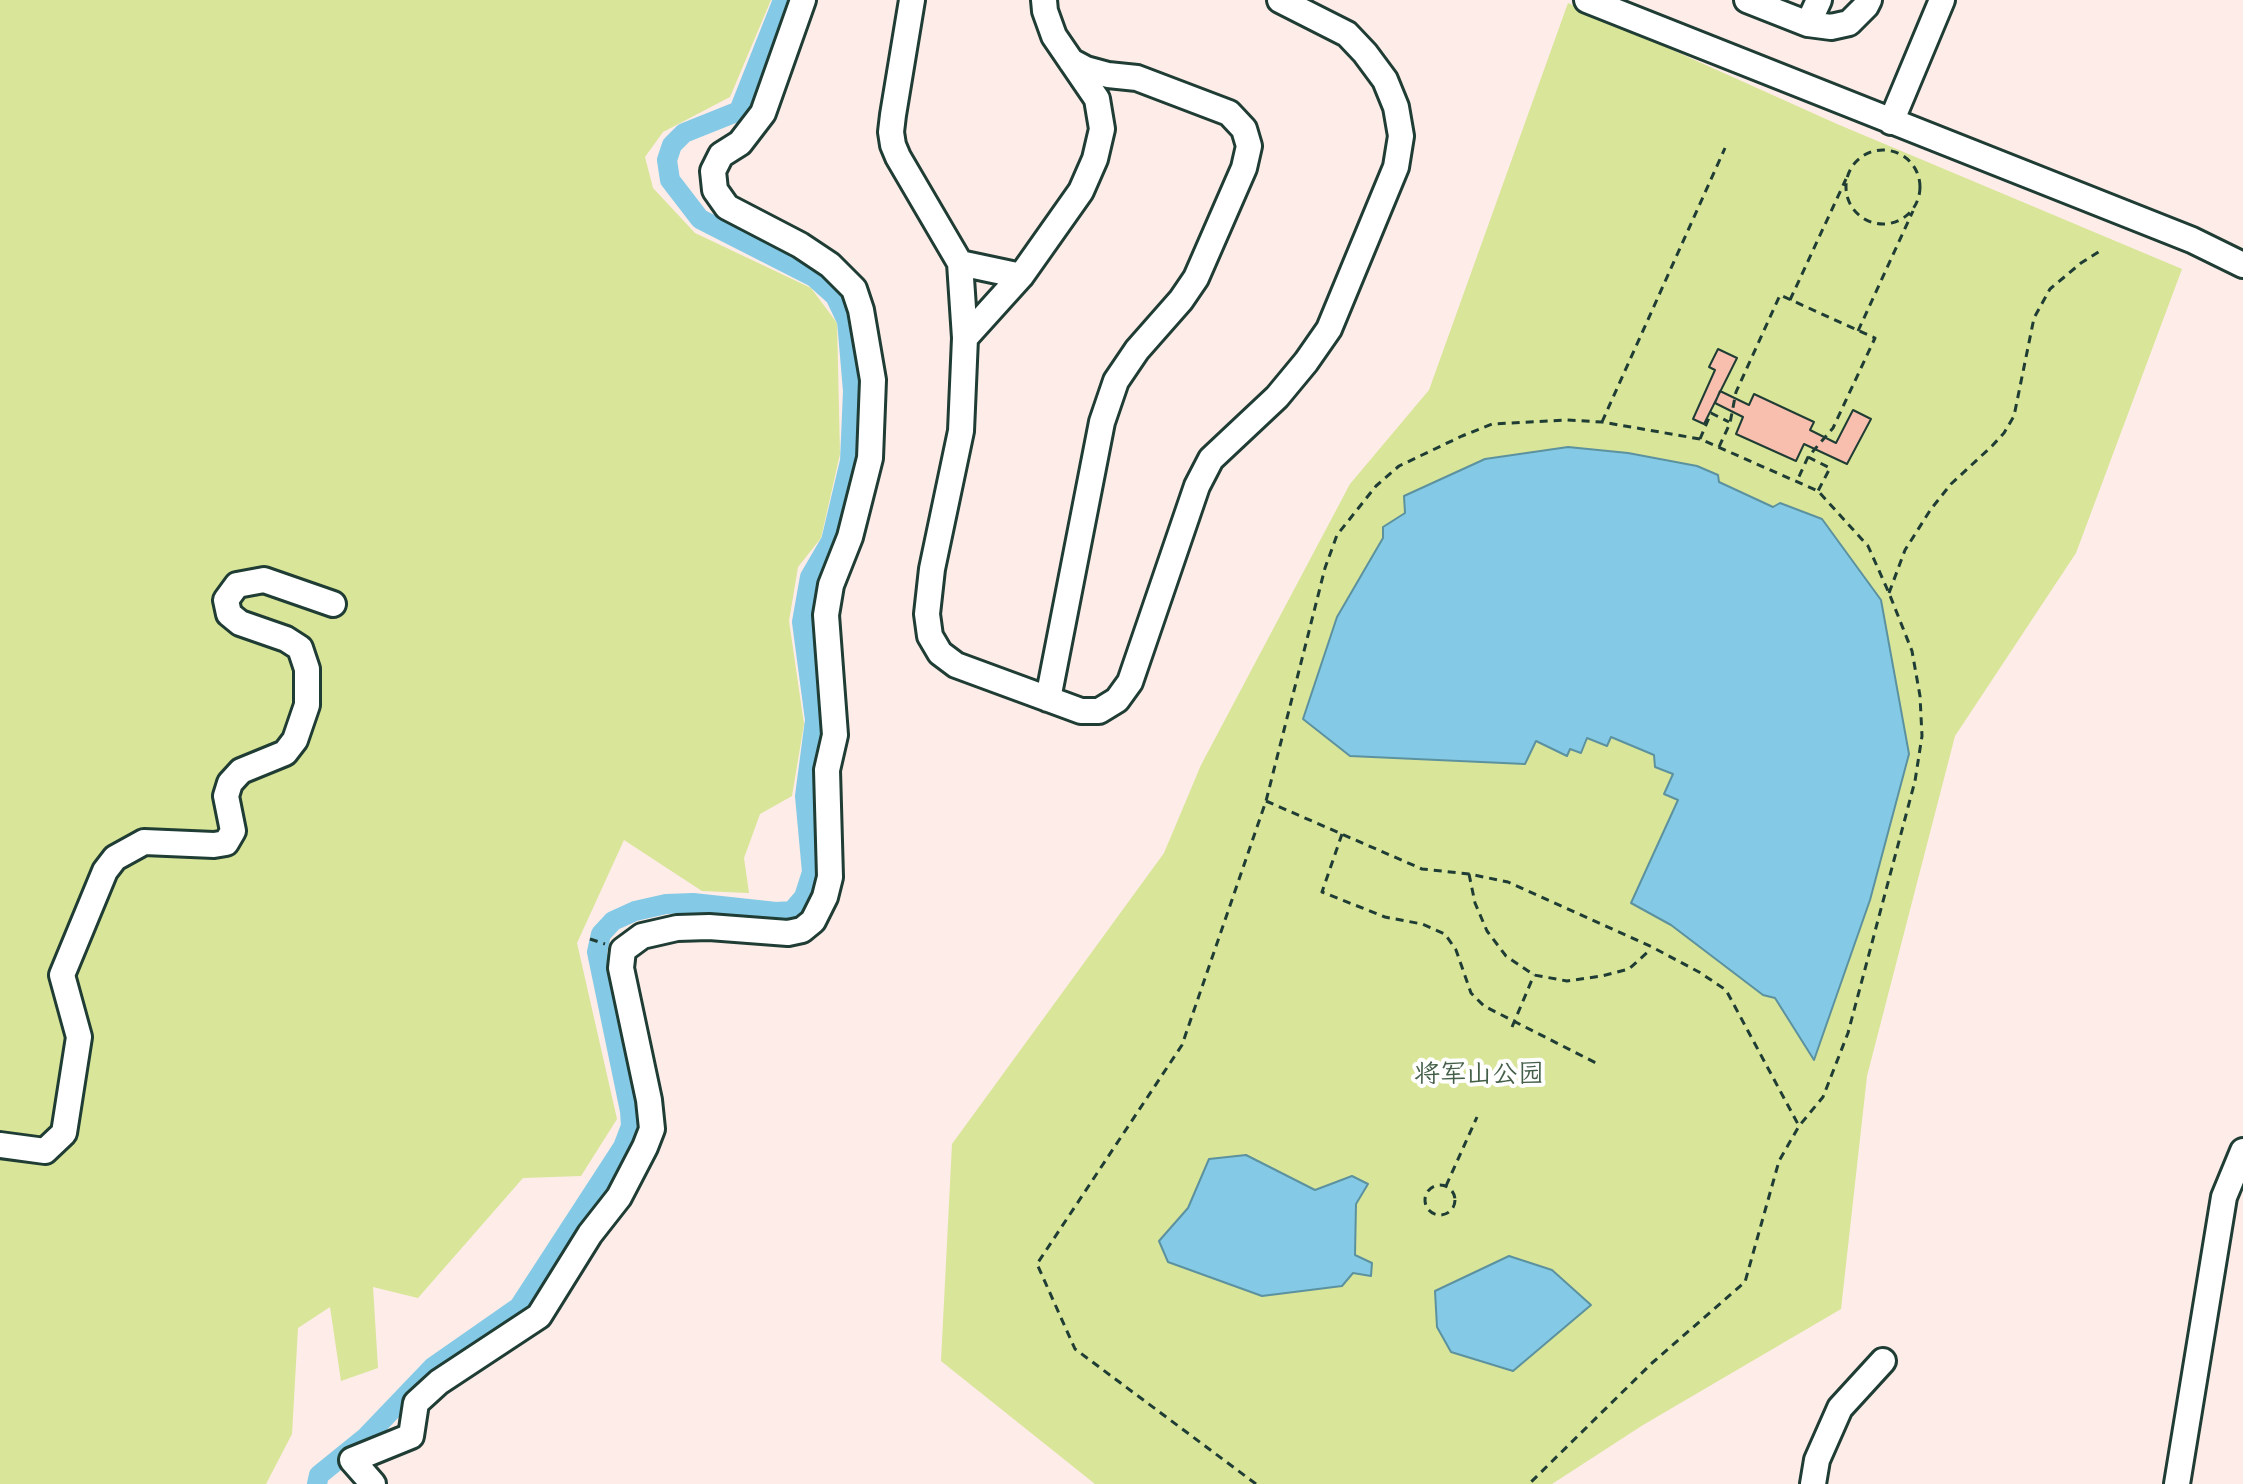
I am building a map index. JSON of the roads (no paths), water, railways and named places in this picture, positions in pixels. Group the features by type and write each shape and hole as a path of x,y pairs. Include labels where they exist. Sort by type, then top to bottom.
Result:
{"street":[{"path":"373,1484 352,1460 411,1436 416,1403 439,1382 539,1316 590,1234 619,1197 645,1147 652,1129 651,1115 621,968 623,950 642,936 677,928 709,927 788,933 802,930 813,921 825,897 830,877 827,770 835,735 826,615 831,585 850,537 870,458 873,380 861,310 854,289 830,265 800,245 727,207 715,190 713,171 721,155 740,143 763,113 803,0"},
{"path":"912,0 893,115 893,145 960,263 965,338 961,431 932,569 927,614 930,636 940,653 956,665 1081,711 1099,711 1117,700 1130,682 1197,486 1211,459 1277,397 1329,329 1396,167 1401,136 1396,107 1385,80 1347,34 1280,0"},
{"path":"965,338 1021,276 1081,191 1095,159 1102,129 1097,99 1054,36 1044,0"},
{"path":"1587,0 2192,240 2243,265"},
{"path":"1747,0 1808,24 1831,27 1849,23 1869,0"},
{"path":"1808,24 1819,0"},
{"path":"1891,122 1942,0"},
{"path":"1048,699 1102,422 1116,381 1137,350 1196,278 1244,168 1249,146 1244,129 1229,113 1137,78 1108,75 1071,61"},
{"path":"960,263 1021,276"},
{"path":"0,1145 45,1151 64,1133 79,1037 62,975 105,871 115,858 144,842 226,843 233,831 226,796 230,783 241,771 285,753 295,740 307,705 307,669 300,648 286,639 240,623 229,614 226,600 237,585 264,580 333,604"},
{"path":"2177,1484 2224,1197 2243,1151"},
{"path":"1813,1484 1817,1460 1840,1408 1883,1361"}],"water":[{"path":"1568,447 1628,453 1697,466 1718,475 1719,482 1773,507 1780,503 1822,519 1881,600 1909,754 1870,900 1814,1060 1775,998 1763,995 1671,925 1631,903 1678,800 1664,794 1673,774 1655,767 1654,755 1611,737 1607,746 1587,738 1581,753 1570,749 1567,756 1536,741 1525,764 1350,756 1303,719 1337,617 1383,538 1383,527 1405,513 1404,496 1485,459"},
{"path":"1246,1155 1315,1190 1352,1176 1368,1184 1356,1204 1355,1255 1372,1263 1371,1276 1353,1273 1342,1286 1262,1296 1168,1262 1159,1241 1188,1208 1209,1159"},
{"path":"1509,1256 1552,1270 1591,1305 1513,1371 1451,1352 1437,1327 1435,1291"}],"waterway":[{"path":"317,1484 319,1475 366,1437 433,1367 519,1307 623,1147 631,1126 630,1111 597,952 601,934 613,921 635,911 666,904 693,903 792,911 804,897 812,872 805,796 815,720 802,622 810,577 831,541 850,461 853,391 847,321 835,296 814,277 700,219 670,180 667,160 672,145 684,133 739,111 783,0"}],"park label":[{"name":"将军山公园","path":"1479,1075"}]}
